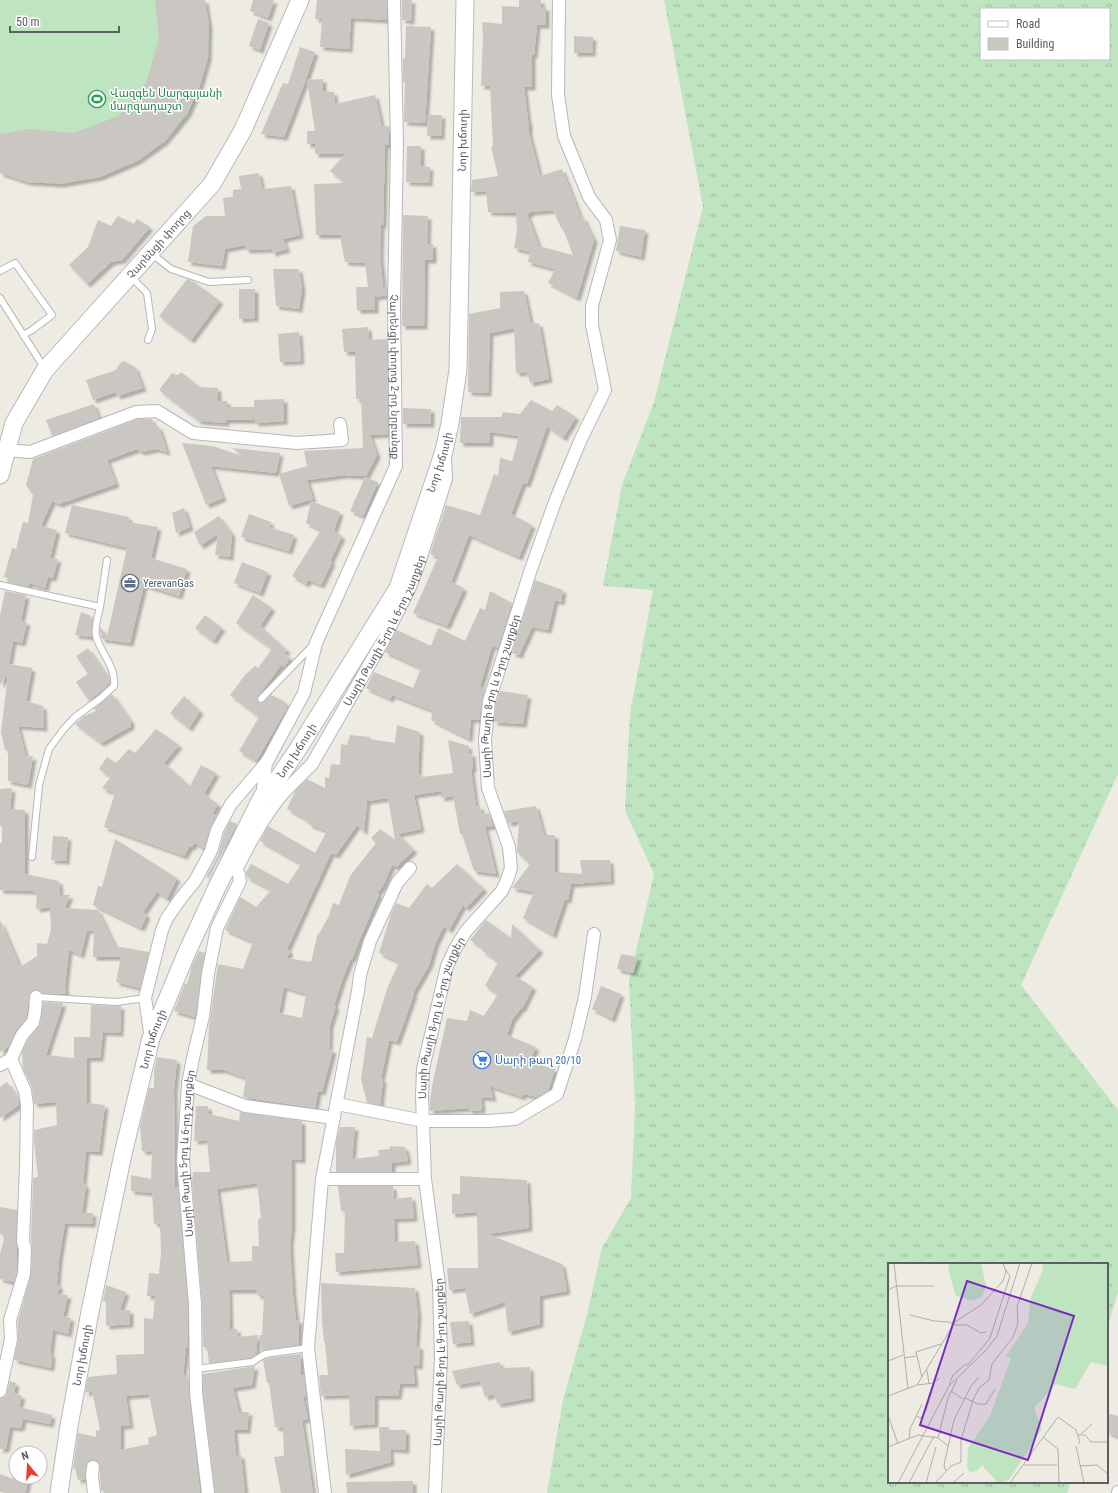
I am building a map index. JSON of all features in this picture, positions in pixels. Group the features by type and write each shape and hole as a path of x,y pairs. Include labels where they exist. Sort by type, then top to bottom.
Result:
{"main road":[{"name":"Չարենցի փողոց","path":"0,475 3,449 14,423 45,370 212,184 243,130 300,0"},
{"name":"Նոր խճուղի","path":"59,1493 68,1426 90,1312 123,1154 151,1038 187,952 217,887 234,865 262,797 279,777 298,749 398,588 444,451 458,370 465,0"}],"street":[{"name":"Չարենցի փողոց 2-րդ նրբանցք","path":"262,797 266,763 304,693 316,643 396,466 394,303 398,144 394,0"},
{"name":"Սարի Թաղի 8-րդ և 9-րդ շարքեր","path":"435,1493 441,1357 439,1284 425,1179 422,1095 424,1069 448,966 455,949 466,931 502,891 508,880 511,868 509,847 488,788 485,740 489,701 530,572 556,499 581,439 605,390 592,325 592,306 610,240 606,220 589,197 564,136 558,95 559,0"},
{"path":"3,449 30,452 136,412 157,411 193,432 297,443 342,440 340,424"},
{"name":"Սարի Թաղի 5-րդ և 6-րդ շարքեր","path":"208,1493 196,1393 195,1304 183,1161 188,1084 203,1016 208,974 218,928 240,881 234,865 270,808 312,764 383,641 410,587 446,479 444,451"},
{"path":"151,1038 145,998 162,930 168,918 195,881 211,851 217,830 232,804 266,763"},
{"path":"262,797 284,792"},
{"path":"325,1493 308,1348 322,1179 360,975 370,941 397,882 410,868"},
{"path":"337,1104 424,1121 488,1121 515,1119 558,1094 575,1039 585,997 594,934"},
{"path":"0,1065 11,1059 22,1035 33,1022 36,997"},
{"path":"0,1391 11,1339 10,1320 24,1274 25,1249 23,1233 27,1105 25,1091 11,1059"},
{"path":"188,1084 246,1106 334,1118"},
{"path":"322,1179 425,1179"},
{"path":"93,1467 92,1475 94,1493"}],"lane":[{"path":"150,252 171,269 209,282 248,280"},
{"path":"0,272 15,263 52,315 23,335"},
{"path":"129,275 147,293 152,329 148,340"},
{"path":"0,298 45,370"},
{"path":"32,857 39,785 49,749 75,717 101,698 114,686 115,678 110,663 100,646 96,634 108,560"},
{"path":"0,585 100,608"},
{"path":"261,699 316,643"},
{"path":"36,997 117,1002 145,998"},
{"path":"196,1369 252,1362 265,1354 308,1348"}],"green space":[{"name":"Վազգեն Սարգսյանի մարզադաշտ","path":"0,0 205,0 209,36 208,57 198,92 188,114 163,142 148,153 116,170 98,177 62,184 47,184 31,182 0,173"},
{"path":"664,0 1118,0 1118,774 1021,985 1118,1110 1118,1292 1108,1326 1108,1263 888,1263 888,1483 1070,1483 1067,1493 547,1493 563,1400 587,1315 602,1248 631,1198 635,1107 629,981 654,874 625,810 630,714 653,590 603,586 622,485 654,402 703,207"}],"building":[{"path":"155,0 205,0 209,25 208,58 200,85 188,113 165,141 137,161 100,177 61,184 27,182 0,173 0,134 27,129 74,133 118,116 146,83 159,38"},
{"path":"253,0 274,0 268,18 250,11"},
{"path":"317,0 387,0 387,20 351,18 349,49 320,47 322,19 315,19"},
{"path":"402,0 412,0 411,21 402,20"},
{"path":"519,0 541,0 541,7 546,7 546,25 537,25 534,55 532,55 532,87 524,87 529,121 529,133 540,176 562,169 581,218 583,217 594,240 577,298 548,283 555,269 528,262 530,252 514,248 517,231 516,213 488,212 486,191 471,192 472,180 498,176 491,147 493,147 490,86 481,86 483,35 482,22 502,24 502,6 519,7","holes":["553,210 561,228 563,229 573,255 539,246 527,214 530,214 530,212"]},
{"path":"258,19 269,23 260,50 249,46"},
{"path":"406,26 431,27 425,123 404,122 405,82 403,82 403,58 405,58"},
{"path":"574,36 593,37 592,53 574,53"},
{"path":"300,47 315,52 284,137 261,134 283,83 288,84"},
{"path":"323,79 323,91 334,92 335,104 375,95 382,127 389,126 389,145 385,145 383,225 381,225 380,255 383,287 387,287 387,295 375,297 375,310 357,310 356,287 368,287 365,263 345,262 341,242 342,235 316,235 314,184 345,183 330,171 345,154 315,154 315,144 307,144 307,131 315,131 307,80"},
{"path":"428,115 442,115 441,136 427,136"},
{"path":"407,146 421,146 421,166 430,167 429,183 406,182"},
{"path":"259,173 262,189 291,186 300,235 283,239 287,249 272,253 272,249 246,250 245,245 225,249 222,266 188,262 193,226 206,216 225,216 223,198 233,197 233,190 241,189 239,176"},
{"path":"403,215 428,216 427,244 433,244 433,260 425,260 424,326 402,326"},
{"path":"118,216 134,224 137,219 150,227 122,260 111,262 87,284 69,265 88,247 98,220 111,226"},
{"path":"620,226 645,230 641,257 616,251"},
{"path":"273,269 299,269 302,289 299,309 276,306"},
{"path":"187,279 194,282 220,301 191,340 159,316"},
{"path":"239,289 255,289 255,318 239,319"},
{"path":"524,291 531,324 539,323 549,379 530,383 527,372 516,373 514,328 490,333 488,393 468,392 469,314 500,308 500,292"},
{"path":"368,327 369,340 387,339 388,434 370,435 377,455 366,476 344,475 307,480 313,499 289,506 279,474 307,466 304,451 363,448 361,399 356,399 355,352 344,352 342,329"},
{"path":"299,332 301,361 280,362 278,334"},
{"path":"124,361 135,367 143,388 117,396 116,392 93,400 86,380 116,370 120,363"},
{"path":"181,372 200,387 218,388 218,401 227,401 227,407 254,407 254,400 284,399 284,421 255,423 255,420 226,420 226,423 199,421 159,390 172,373 178,375"},
{"path":"531,400 552,411 557,405 576,417 563,438 547,426 527,484 523,483 511,514 532,525 519,557 469,535 451,582 464,588 447,626 413,613 438,557 430,554 446,505 480,515 494,474 498,476 500,458 512,461 519,436 490,432 490,443 460,443 461,417 501,417 503,412 520,414"},
{"path":"94,404 99,418 52,436 46,420"},
{"path":"403,408 431,409 431,424 403,424"},
{"path":"138,419 152,419 154,425 159,427 167,452 156,449 141,452 137,449 107,460 116,484 59,504 52,501 41,526 57,530 50,558 58,559 53,578 48,577 45,588 29,583 28,587 7,582 8,578 4,577 12,548 16,549 23,522 28,523 33,495 26,485 33,459"},
{"path":"182,443 213,446 244,457 232,448 280,453 276,473 211,466 223,498 206,505"},
{"path":"365,477 378,482 363,516 350,511"},
{"path":"311,501 340,512 334,531 342,536 321,585 308,580 306,584 292,576 321,530 306,523"},
{"path":"72,505 129,517 128,522 158,527 151,558 187,569 179,596 144,585 130,643 102,639 100,632 100,627 107,636 127,548 65,533"},
{"path":"184,508 190,527 176,533 172,513"},
{"path":"249,514 271,522 269,527 294,535 289,551 241,537"},
{"path":"219,516 232,534 230,557 215,555 218,534 200,546 194,532"},
{"path":"242,562 268,572 260,593 234,583"},
{"path":"535,580 563,590 561,602 555,600 548,630 532,627 519,655 512,653"},
{"path":"5,591 26,595 21,621 27,622 22,643 13,641 9,664 32,668 26,701 43,706 44,728 18,726 26,757 33,756 28,785 8,781 8,750 5,750 1,732 8,674 0,685 0,616"},
{"path":"490,591 512,603 498,648 492,646 480,687 485,688 479,720 471,719 469,739 431,720 433,711 392,695 390,699 366,688 374,672 413,688 421,668 385,652 397,630 431,646 438,628 465,641 480,608 485,610"},
{"path":"253,595 272,608 260,626 287,650 284,653 290,658 284,667 281,665 257,698 258,702 262,703 271,695 284,701 287,708 256,761 239,751 259,717 230,695 245,675 255,666 258,668 272,649 236,623"},
{"path":"81,612 89,615 93,619 92,637 75,635"},
{"path":"205,615 222,628 213,641 195,628"},
{"path":"88,648 110,680 110,683 107,686 89,701 76,682 88,674 76,656"},
{"path":"500,691 528,695 523,724 494,722 496,703"},
{"path":"112,694 131,721 131,726 101,743 75,724 84,716 96,711 94,708"},
{"path":"184,696 200,711 189,728 170,713"},
{"path":"397,725 420,732 418,774 421,774 422,777 453,773 448,740 469,746 468,753 472,753 473,769 471,769 476,807 480,806 482,814 489,813 493,826 485,827 496,874 474,871 462,834 460,834 453,796 441,798 441,791 414,795 421,829 398,834 414,850 397,867 392,865 383,886 377,893 379,894 343,978 334,1005 336,1006 330,1025 329,1049 333,1050 322,1092 318,1091 315,1108 243,1097 246,1078 224,1070 207,1070 209,1026 218,964 243,969 253,942 225,930 240,897 256,907 271,890 247,877 246,872 251,864 288,884 301,864 260,841 268,826 315,853 327,831 308,824 309,821 287,809 295,791 307,779 325,788 325,777 329,778 331,764 340,765 341,744 347,745 350,735 370,737 370,739 395,743","holes":["388,798 395,840 380,829 371,838 376,843 350,876 339,905 333,903 328,919 319,934 318,933 311,962 287,958 290,951 287,949 331,853 336,855 357,825 364,832 367,801","284,987 306,994 302,1018 279,1013"]},
{"path":"156,729 179,745 164,763 190,786 201,765 216,773 204,794 218,804 212,814 216,816 210,828 204,848 194,843 192,847 190,846 184,856 104,827 115,793 102,788 111,777 99,769 107,757 116,763 129,749 135,753"},
{"path":"12,788 10,809 25,810 25,874 59,881 60,895 70,895 65,908 98,910 115,946 149,952 140,988 116,982 121,957 93,957 94,931 87,930 81,955 69,950 65,986 66,994 42,993 36,990 30,993 26,1019 16,1030 9,1046 0,1052 0,920 20,967 37,956 37,943 47,944 51,930 50,907 36,909 37,893 33,893 33,891 0,890 0,843 2,843 2,826 0,826 0,789"},
{"path":"536,806 544,835 555,835 555,872 582,874 580,860 610,860 611,881 571,884 568,900 565,899 553,935 523,918 534,892 512,888 530,864 517,852 519,821 508,823 504,811"},
{"path":"230,821 237,824 209,878 206,877 218,855 224,833"},
{"path":"53,836 68,837 66,861 51,860"},
{"path":"115,839 177,878 167,899 157,892 143,912 147,915 141,928 93,905 98,886 102,887"},
{"path":"457,864 484,889 466,908 463,905 449,930 444,926 436,942 429,965 413,993 414,994 397,1042 389,1040 381,1079 383,1080 380,1105 367,1102 361,1079 367,1037 372,1038 387,989 399,962 379,953 391,914 396,903 409,908 427,884 432,888"},
{"path":"486,920 511,938 512,924 540,950 515,976 533,987 522,1009 521,1008 512,1020 507,1035 536,1047 529,1062 555,1069 548,1091 538,1097 523,1094 522,1097 490,1086 493,1098 481,1097 482,1110 469,1111 469,1108 430,1111 432,1086 447,1018 467,1021 470,1010 484,1016 498,994 485,986 498,962 481,950 483,948 470,940"},
{"path":"199,951 205,953 195,1017 174,1011 185,983 187,984 192,965"},
{"path":"621,954 638,957 633,973 617,969"},
{"path":"601,986 621,994 612,1019 592,1009"},
{"path":"43,1002 63,1003 46,1055 74,1058 74,1037 90,1037 91,1005 121,1006 120,1033 103,1032 100,1058 87,1058 87,1103 105,1105 99,1152 86,1151 83,1184 86,1185 82,1213 93,1213 92,1224 65,1223 59,1259 57,1285 60,1286 57,1294 68,1295 63,1316 71,1318 68,1334 53,1330 50,1354 52,1354 51,1368 14,1360 18,1340 18,1321 31,1274 33,1178 38,1177 34,1130 57,1125 56,1102 34,1104 32,1088 23,1068 22,1052 28,1039 40,1024"},
{"path":"157,1057 177,1060 174,1090 175,1187 178,1187 188,1304 188,1347 186,1348 183,1375 188,1375 200,1493 105,1493 101,1491 100,1468 97,1461 90,1460 87,1463 85,1479 78,1480 75,1468 73,1469 78,1433 96,1437 96,1431 100,1430 92,1391 85,1393 88,1377 117,1374 116,1355 144,1354 144,1318 153,1319 155,1296 147,1296 149,1273 159,1274 161,1253 160,1223 154,1224 152,1193 131,1191 131,1175 151,1179 152,1152 142,1151 140,1126 149,1088 154,1088 154,1070","holes":["149,1394 157,1435 148,1438 149,1444 121,1450 121,1426 130,1425 126,1396"]},
{"path":"7,1082 19,1099 19,1105 0,1118 0,1087"},
{"path":"196,1106 208,1106 209,1114 239,1121 240,1112 302,1121 302,1160 292,1159 292,1225 290,1245 296,1320 299,1320 299,1345 262,1351 259,1335 262,1335 264,1296 258,1296 256,1290 229,1290 230,1329 237,1329 238,1337 258,1335 256,1354 250,1358 209,1363 207,1347 203,1347 202,1303 192,1182 193,1172 210,1172 207,1140 194,1141","holes":["257,1183 261,1218 258,1219 259,1246 252,1246 252,1261 227,1262 217,1189"]},
{"path":"340,1127 355,1127 352,1159 379,1156 378,1150 390,1149 390,1146 405,1147 408,1161 392,1163 392,1172 336,1172 336,1143"},
{"path":"460,1176 527,1180 529,1228 488,1234 562,1264 567,1291 540,1296 540,1324 508,1332 505,1302 470,1314 465,1288 449,1290 447,1268 478,1268 477,1212 452,1214 452,1194 460,1194"},
{"path":"338,1186 393,1186 394,1199 412,1197 414,1218 394,1219 395,1242 415,1241 418,1265 336,1272 335,1253 344,1253 345,1211 341,1211"},
{"path":"0,1207 17,1210 17,1273 14,1282 0,1279 0,1254 5,1235 0,1234"},
{"path":"321,1283 415,1288 418,1315 416,1346 420,1346 419,1366 413,1365 415,1384 400,1384 398,1396 375,1396 375,1424 350,1426 349,1395 321,1396 319,1375 328,1375 322,1322"},
{"path":"106,1285 126,1292 120,1310 130,1310 130,1324 106,1326 106,1302 103,1301"},
{"path":"469,1321 471,1342 453,1344 450,1322"},
{"path":"301,1354 301,1375 304,1375 306,1397 303,1397 308,1419 302,1420 313,1493 281,1493 274,1457 284,1456 283,1428 275,1427 269,1383 267,1383 263,1360 267,1358"},
{"path":"500,1362 501,1368 530,1367 531,1398 498,1404 493,1394 485,1397 480,1381 457,1385 452,1371"},
{"path":"255,1366 252,1385 233,1388 239,1412 249,1412 247,1430 234,1430 236,1455 241,1455 245,1493 215,1493 203,1393 203,1374"},
{"path":"10,1381 16,1383 14,1393 22,1396 19,1407 52,1415 50,1424 23,1419 21,1428 10,1427 6,1449 0,1449 0,1398 6,1396"},
{"path":"1108,1413 1118,1416 1118,1437 1108,1432"},
{"path":"379,1427 389,1427 389,1430 406,1430 406,1450 390,1449 391,1462 346,1475 345,1449 380,1451"},
{"path":"0,1474 8,1477 8,1485 27,1485 25,1493 0,1492"},
{"path":"413,1481 413,1493 347,1493 346,1482"}],"place":[{"name":"Վազգեն Սարգսյանի մարզադաշտ","path":"97,99"},
{"name":"YerevanGas","path":"130,583"},
{"name":"Սարի թաղ 20/10","path":"482,1060"}]}
